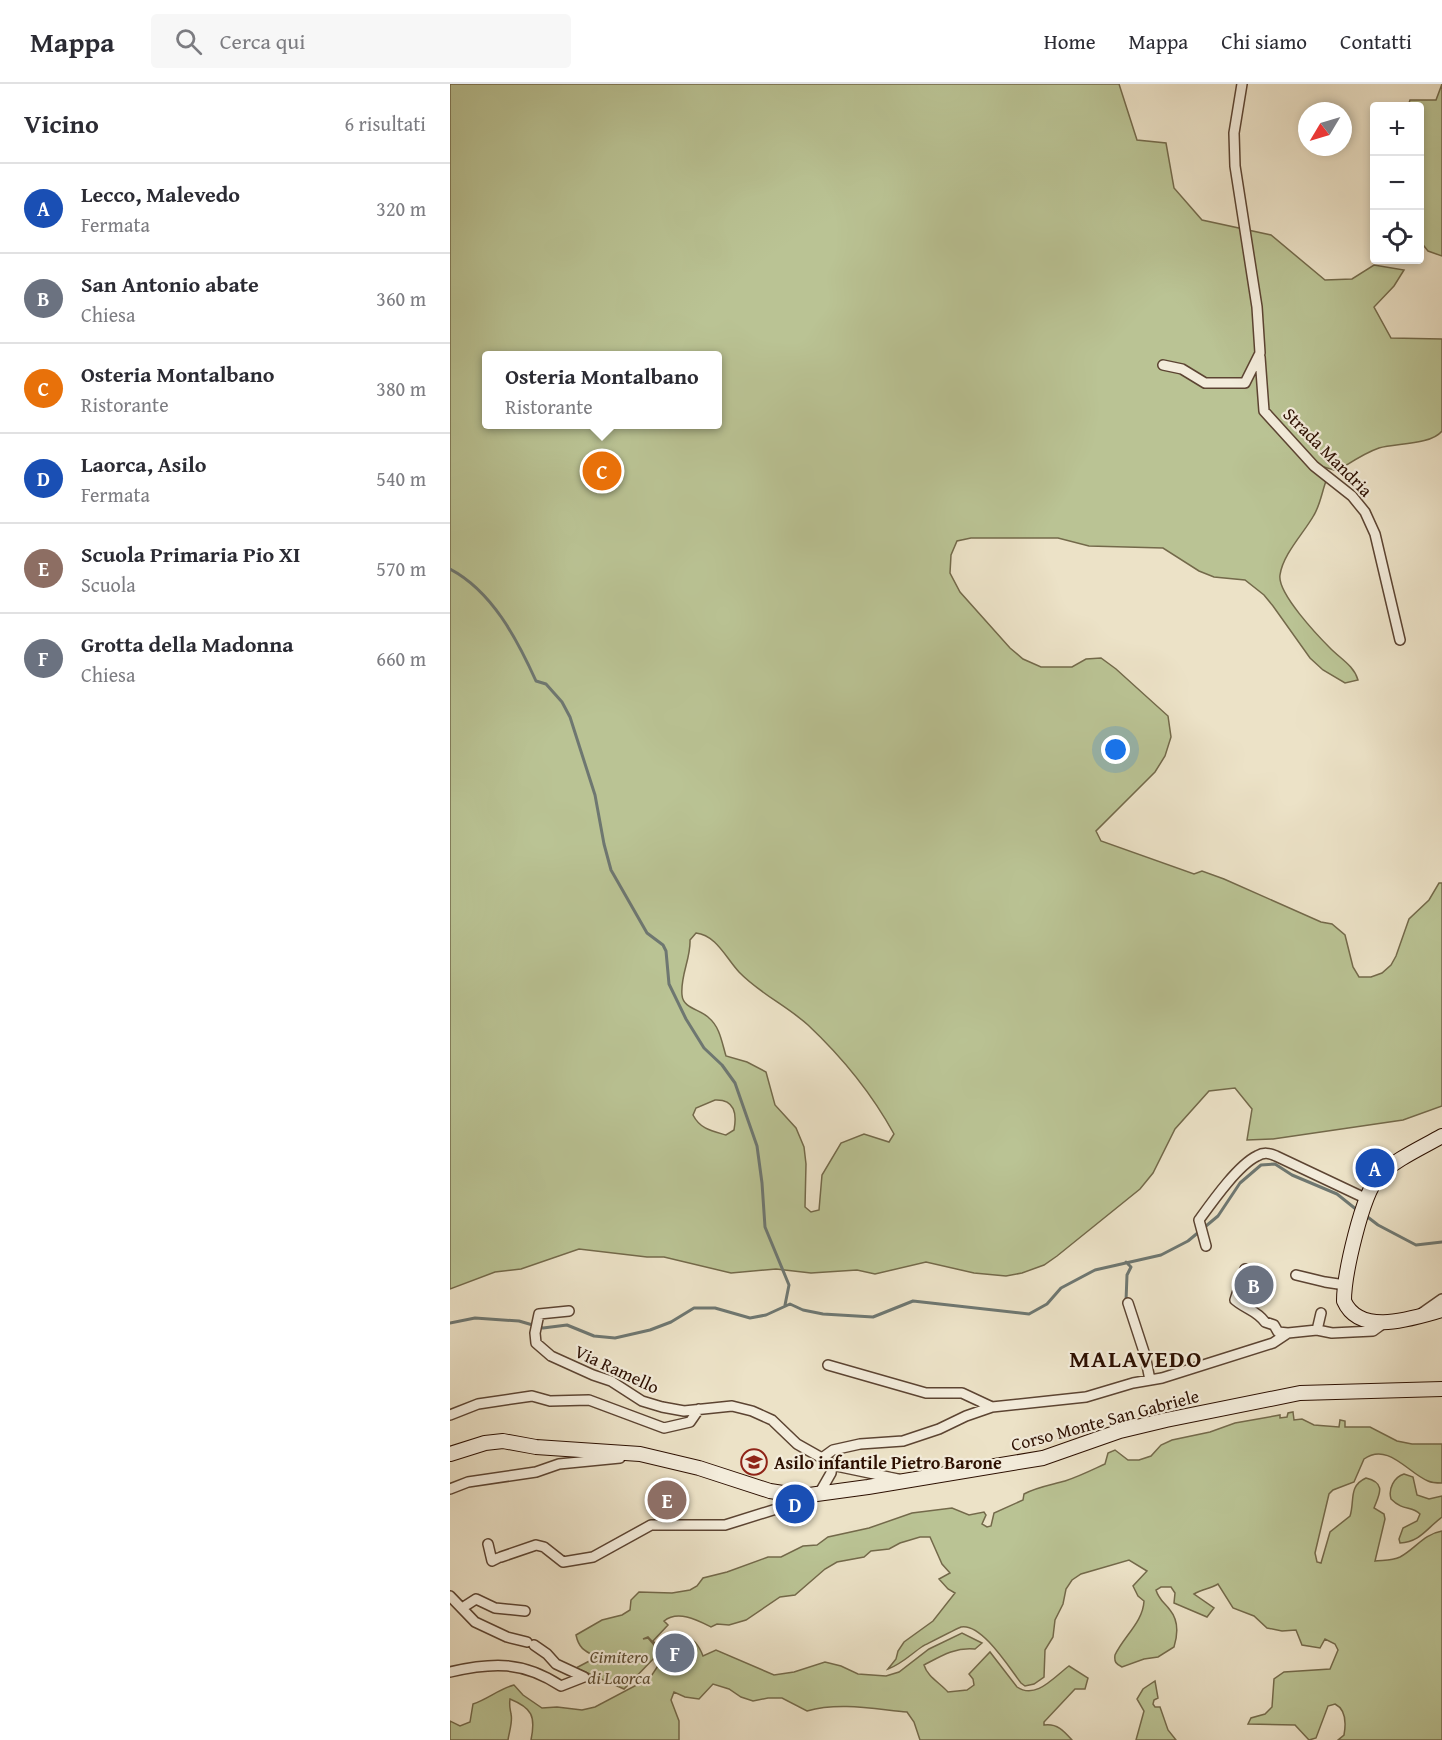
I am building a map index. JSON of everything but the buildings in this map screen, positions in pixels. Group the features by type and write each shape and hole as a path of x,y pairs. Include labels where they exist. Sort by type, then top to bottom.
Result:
{"main road":[{"path":"1442,1136 1385,1170 1375,1180 1357,1228 1344,1300 1351,1312 1363,1319 1386,1321 1442,1310"},
{"name":"Corso Monte San Gabriele","path":"450,1454 485,1443 503,1441 536,1447 640,1454 654,1456 770,1491 794,1495 819,1494 1043,1458 1120,1431 1166,1419 1300,1393 1442,1389"}],"street":[{"name":"Strada Mandria","path":"1242,84 1234,133 1235,166 1257,306 1264,411 1314,466 1352,496 1365,512 1376,534 1400,640"},
{"path":"1163,365 1182,369 1205,383 1245,383 1260,357"},
{"path":"1205,1242 1199,1220 1221,1189 1251,1160 1262,1154 1276,1156 1367,1199"},
{"path":"1245,1269 1235,1300 1245,1308 1257,1311 1265,1322 1275,1325 1278,1332 1317,1330 1332,1333 1373,1330 1386,1321"},
{"path":"1296,1275 1346,1285"},
{"path":"1418,1316 1442,1299"},
{"path":"1128,1303 1145,1355 1150,1380"},
{"path":"552,1362 538,1351 535,1338 539,1314 569,1311"},
{"path":"1317,1330 1321,1313"},
{"path":"822,1458 833,1450 860,1444 903,1441 992,1407 1086,1397 1186,1371 1273,1342 1288,1333"},
{"name":"Via Ramello","path":"535,1338 551,1356 611,1381 642,1401 684,1411 732,1406 752,1411 772,1420 797,1444 832,1465 906,1481"},
{"path":"828,1365 926,1393 962,1393 992,1407"},
{"name":"Via Ramello","path":"450,1415 478,1404 532,1396 550,1401 589,1400 664,1428 690,1422 699,1409"},
{"path":"450,1489 468,1482 536,1472 559,1464 640,1454"},
{"path":"819,1494 824,1488 832,1465"},
{"path":"488,1544 497,1559 536,1545 544,1547 563,1563 578,1561 593,1557 651,1525 725,1525 789,1505 794,1495"},
{"path":"450,1596 475,1623 507,1637 531,1644 547,1654 556,1664 584,1677 561,1686 550,1678 523,1667 484,1664 450,1672"},
{"path":"462,1608 476,1599 495,1608 525,1611"}],"green space":[{"path":"450,84 1119,84 1137,140 1166,143 1174,188 1202,220 1271,235 1325,280 1352,279 1374,265 1404,270 1394,286 1374,307 1391,338 1442,339 1442,431 1430,439 1373,450 1337,471 1308,462 1326,481 1316,511 1285,559 1280,575 1281,583 1291,603 1325,643 1350,667 1358,680 1345,683 1323,670 1310,658 1264,595 1245,580 1214,577 1199,571 1163,548 1089,546 1058,538 971,538 957,541 951,555 950,573 960,592 1010,648 1023,659 1041,667 1072,667 1086,659 1101,658 1168,716 1171,737 1165,756 1155,772 1096,831 1101,841 1194,874 1202,871 1321,922 1332,924 1345,935 1353,967 1359,977 1371,977 1382,973 1391,965 1409,919 1429,900 1439,883 1442,883 1442,1106 1403,1120 1273,1139 1247,1140 1252,1109 1235,1088 1209,1091 1175,1129 1153,1173 1140,1189 1044,1265 1006,1276 974,1273 926,1262 875,1274 857,1270 811,1273 776,1269 731,1273 664,1257 579,1249 521,1269 495,1272 450,1289","holes":["696,933 715,943 747,980 808,1025 833,1050 856,1077 894,1134 889,1142 864,1134 841,1143 822,1175 819,1210 811,1212 805,1207 804,1147 796,1128 775,1105 766,1072 747,1062 726,1056 713,1022 683,1000 682,988 690,940","715,1100 727,1102 735,1113 734,1130 726,1135 711,1131 693,1115 696,1108"]},
{"path":"1442,84 1442,256 1428,251 1424,246 1424,102 1409,102 1410,100 1436,100"},
{"name":"Cimitero di Laorca","path":"1293,1412 1294,1420 1302,1419 1314,1425 1339,1427 1340,1420 1345,1421 1345,1427 1370,1427 1397,1441 1412,1444 1442,1444 1442,1483 1433,1483 1420,1477 1390,1456 1381,1454 1364,1459 1354,1482 1333,1490 1329,1494 1315,1553 1317,1562 1321,1563 1330,1532 1350,1516 1354,1490 1360,1481 1366,1478 1373,1480 1379,1486 1380,1490 1374,1508 1384,1514 1385,1519 1375,1561 1400,1557 1425,1538 1442,1531 1442,1740 1338,1740 1344,1735 1345,1722 1342,1710 1335,1704 1328,1706 1316,1738 1309,1740 1295,1725 1248,1724 1251,1718 1265,1714 1272,1707 1274,1679 1284,1672 1330,1669 1338,1650 1335,1644 1325,1639 1320,1648 1302,1645 1296,1630 1282,1631 1267,1628 1254,1616 1233,1608 1218,1584 1194,1594 1214,1608 1207,1617 1174,1603 1175,1593 1171,1587 1161,1587 1156,1590 1175,1619 1177,1632 1174,1647 1158,1657 1120,1666 1115,1661 1115,1655 1143,1609 1144,1601 1138,1596 1133,1586 1147,1571 1129,1560 1081,1574 1072,1580 1066,1589 1063,1604 1055,1620 1053,1637 1045,1650 1044,1677 1034,1684 1025,1686 1021,1683 986,1639 978,1632 961,1627 923,1646 888,1669 904,1642 933,1621 955,1593 939,1579 950,1573 942,1564 930,1537 920,1537 889,1549 871,1551 864,1557 837,1562 825,1569 795,1595 780,1597 746,1620 711,1627 688,1617 669,1618 664,1621 668,1625 653,1641 658,1646 671,1637 684,1636 695,1642 703,1656 716,1650 774,1675 794,1672 825,1662 858,1674 886,1676 899,1672 929,1649 962,1633 982,1643 975,1649 942,1655 924,1665 931,1676 948,1692 967,1690 974,1685 969,1674 990,1652 1017,1687 1024,1690 1031,1691 1044,1686 1069,1666 1088,1678 1085,1689 1075,1689 1044,1722 1044,1725 1060,1728 1072,1740 920,1740 914,1722 907,1712 844,1707 807,1711 782,1698 753,1701 713,1684 699,1699 685,1697 674,1692 671,1700 679,1721 679,1740 531,1740 533,1725 531,1714 523,1706 510,1699 512,1720 508,1740 450,1740 450,1721 460,1726 470,1722 473,1704 514,1685 523,1695 542,1708 582,1710 595,1707 650,1678 665,1655 648,1637 643,1639 648,1638 660,1652 624,1689 576,1668 597,1657 583,1649 576,1635 602,1620 622,1615 630,1610 631,1600 639,1592 672,1593 690,1590 697,1586 703,1578 768,1557 781,1557 803,1546 817,1545 828,1537 869,1528 912,1513 952,1508 969,1515 984,1512 986,1515 982,1524 987,1527 991,1526 994,1513 1023,1500 1024,1494 1070,1479 1105,1464 1108,1453 1115,1450 1128,1460 1139,1460 1151,1456 1161,1445 1172,1440 1210,1432 1235,1423 1280,1415 1280,1418 1287,1417 1288,1413"},
{"path":"1404,1474 1413,1477 1417,1495 1429,1499 1442,1496 1442,1517 1418,1537 1400,1543 1403,1528 1417,1521 1420,1514 1400,1506 1391,1499 1390,1491 1393,1484"},
{"path":"1155,1681 1158,1698 1153,1704 1155,1707 1160,1707 1168,1730 1176,1740 1136,1740 1144,1711 1137,1699 1143,1689"}],"waterway":[{"path":"450,569 465,578 491,603 512,633 536,681 546,684 562,702 570,717 595,795 611,870 647,933 663,945 666,951 669,984 686,1019 704,1048 722,1065 735,1083 757,1146 765,1227 789,1285 785,1305"},
{"path":"450,1323 475,1318 519,1321 543,1328 567,1325 594,1336 615,1338 650,1330 671,1322 694,1308 715,1308 750,1318 766,1315 790,1304 803,1310 823,1314 873,1317 913,1301 1029,1314 1047,1304 1061,1288 1095,1270 1161,1255 1188,1241 1218,1216 1240,1183 1261,1165 1275,1164 1292,1175 1337,1194 1357,1210"},
{"path":"1365,1215 1378,1225 1416,1245 1442,1242"},
{"path":"1126,1262 1131,1267 1127,1275 1126,1301"}],"place":[{"name":"Osteria Montalbano","path":"602,471"},
{"name":"Lecco, Malevedo","path":"1375,1168"},
{"name":"San Antonio abate","path":"1254,1285"},
{"name":"Asilo infantile Pietro Barone","path":"754,1462"},
{"name":"Scuola Primaria Pio XI","path":"667,1500"},
{"name":"Laorca, Asilo","path":"795,1504"},
{"name":"Grotta della Madonna","path":"675,1653"}],"district":[{"name":"MALAVEDO","path":"1136,1358"}]}
